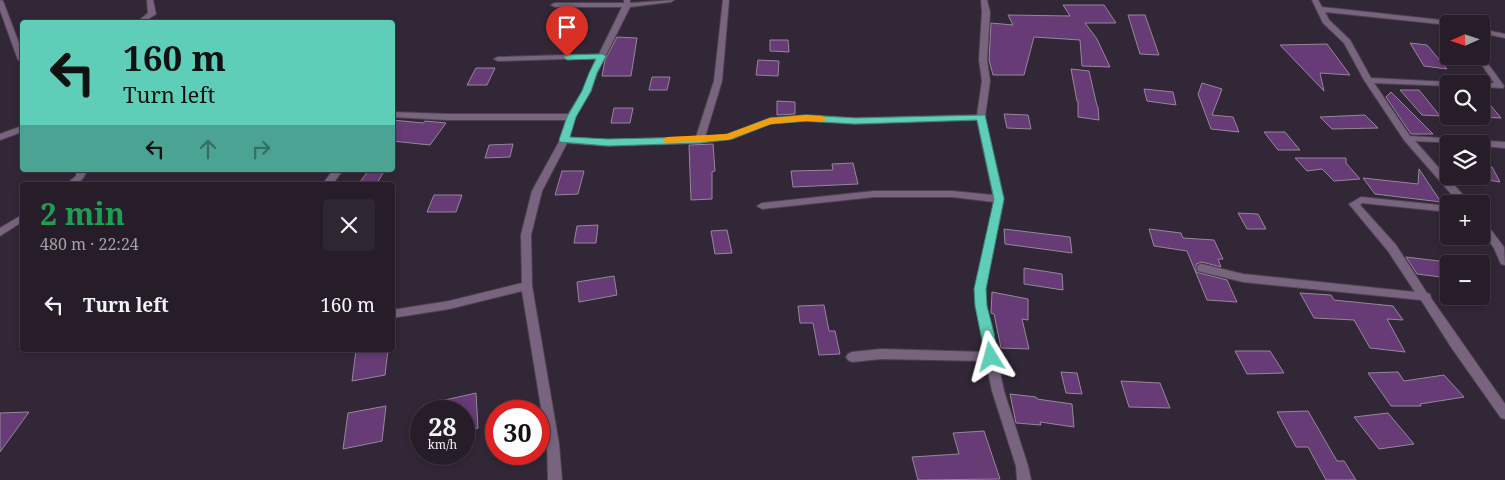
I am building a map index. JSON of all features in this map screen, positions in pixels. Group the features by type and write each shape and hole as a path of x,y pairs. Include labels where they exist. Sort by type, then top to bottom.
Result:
{"street":[{"path":"143,20 152,14 150,0"},
{"path":"555,5 671,0"},
{"path":"700,140 718,80 726,0"},
{"path":"984,0 986,12 983,60 986,80 981,117 999,199 980,289 981,306 988,333 998,391 1022,466 1024,480"},
{"path":"1315,0 1326,21 1346,42 1368,80 1408,138 1458,195"},
{"path":"0,1 20,55"},
{"path":"555,480 553,444 527,286 526,235 537,191 564,140 571,117 587,91 593,73 627,2"},
{"path":"1320,9 1440,22"},
{"path":"1490,33 1505,36"},
{"path":"498,59 602,56"},
{"path":"1486,65 1500,86 1490,85"},
{"path":"1368,80 1440,84"},
{"path":"395,114 447,117 571,117"},
{"path":"564,140 608,142 700,140 728,137 770,121 806,118 855,121 981,117"},
{"path":"0,137 20,130"},
{"path":"1408,138 1505,145"},
{"path":"74,182 80,177 81,172"},
{"path":"762,206 874,194 952,194 999,199"},
{"path":"1440,208 1361,200 1354,204 1392,248 1426,297 1455,344 1505,414"},
{"path":"0,233 20,219"},
{"path":"1490,234 1500,247 1505,261"},
{"path":"1202,268 1243,278 1426,297"},
{"path":"395,314 449,305 527,286"},
{"path":"852,356 881,354 991,357"}],"building":[{"path":"1063,5 1104,5 1116,23 1085,23 1097,39 1110,67 1082,66 1080,40 1034,37 1024,75 993,75 989,60 991,23 1013,25 1008,15 1070,16"},
{"path":"1128,15 1145,15 1159,55 1140,54"},
{"path":"617,37 637,38 631,76 602,76 605,60"},
{"path":"770,40 788,40 789,52 770,51"},
{"path":"1410,43 1427,45 1440,61 1440,65 1444,65 1447,69 1424,66"},
{"path":"1327,44 1350,75 1320,73 1324,91 1280,45"},
{"path":"758,60 779,61 778,76 756,75"},
{"path":"476,68 495,68 487,85 467,85"},
{"path":"1071,69 1089,71 1098,107 1099,120 1078,117 1078,101"},
{"path":"652,77 670,77 667,90 649,90"},
{"path":"1202,83 1222,89 1212,115 1233,117 1239,132 1211,129 1198,94"},
{"path":"1144,89 1173,92 1176,105 1147,101"},
{"path":"1400,90 1419,90 1440,116 1422,115"},
{"path":"1391,92 1433,134 1411,134 1386,97"},
{"path":"777,101 795,102 795,114 777,115"},
{"path":"1490,105 1501,118 1490,117"},
{"path":"614,108 633,108 630,123 611,123"},
{"path":"1004,114 1028,115 1031,129 1007,128"},
{"path":"1365,115 1378,128 1332,129 1320,117"},
{"path":"395,120 446,123 430,145 395,141"},
{"path":"1264,132 1285,132 1300,150 1278,150"},
{"path":"513,144 510,157 485,158 489,145"},
{"path":"713,144 715,171 712,172 712,199 691,200 689,145"},
{"path":"1295,158 1346,158 1346,163 1360,179 1334,181 1322,169 1307,171"},
{"path":"853,163 858,184 793,187 791,171 833,170 832,164"},
{"path":"1490,167 1492,167 1500,182 1490,180"},
{"path":"1419,169 1440,202 1375,194 1363,178 1418,184"},
{"path":"562,171 584,171 578,194 555,195"},
{"path":"368,172 384,172 378,182 360,182"},
{"path":"434,195 462,195 456,212 427,212"},
{"path":"1238,213 1258,214 1266,229 1247,229"},
{"path":"598,225 596,243 574,243 577,226"},
{"path":"1004,229 1070,237 1072,253 1005,244"},
{"path":"1149,229 1181,233 1183,238 1214,240 1223,259 1218,259 1221,267 1202,262 1196,264 1196,272 1227,280 1237,302 1207,300 1187,251 1154,246"},
{"path":"727,230 732,253 715,254 711,231"},
{"path":"1406,257 1439,261 1440,263 1440,277 1417,274"},
{"path":"1024,268 1062,274 1063,290 1024,284"},
{"path":"614,276 617,295 579,302 577,282"},
{"path":"992,292 1028,299 1028,320 1022,319 1029,349 1001,348 994,314 991,313"},
{"path":"1300,293 1331,295 1334,300 1393,306 1403,320 1387,319 1405,352 1370,348 1354,320 1314,318"},
{"path":"824,305 829,331 835,331 840,354 819,355 813,323 800,323 798,306"},
{"path":"1235,351 1270,351 1284,373 1247,374"},
{"path":"356,352 388,352 385,375 352,381"},
{"path":"1061,372 1077,373 1082,394 1066,393"},
{"path":"1398,372 1404,381 1444,375 1464,397 1420,404 1421,406 1391,406 1368,373"},
{"path":"1121,381 1160,383 1170,408 1129,407"},
{"path":"476,393 478,428 475,429 475,400 445,400"},
{"path":"1010,394 1072,404 1074,427 1040,422 1041,425 1016,423"},
{"path":"386,406 382,441 343,449 348,413"},
{"path":"1308,411 1337,461 1344,461 1356,480 1326,480 1308,447 1296,447 1277,412"},
{"path":"29,412 0,452 0,413"},
{"path":"1388,413 1414,444 1379,449 1354,417"},
{"path":"984,431 1000,479 918,480 912,457 959,454 953,433"}],"slow traffic":[{"path":"667,140 700,140 728,137 770,121 806,118 822,119"}],"route":[{"path":"567,57 602,56 593,73 587,91 571,117 564,140 608,142 700,140 728,137 770,121 806,118 855,121 981,117 999,199 994,230 987,252 980,289 981,306 988,333 991,357"}]}
